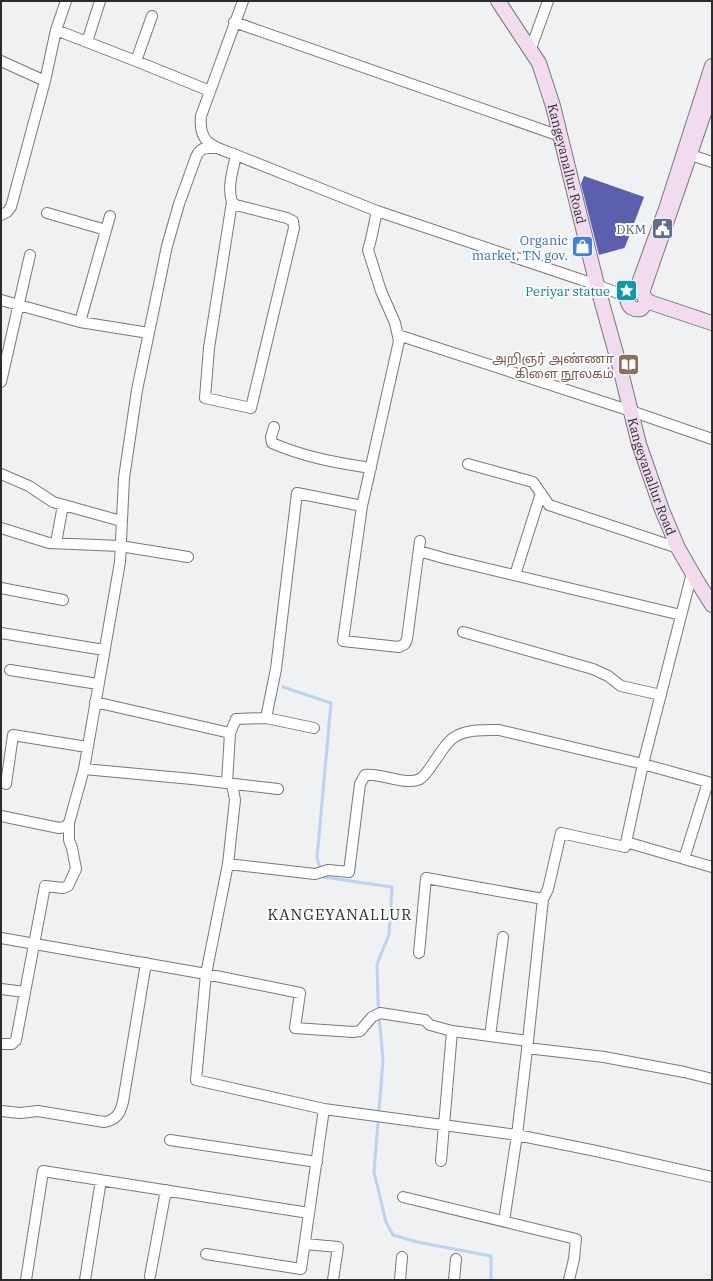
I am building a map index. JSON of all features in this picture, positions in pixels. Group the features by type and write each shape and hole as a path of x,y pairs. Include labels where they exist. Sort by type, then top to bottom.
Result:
{"street":[{"path":"1,215 7,212 11,207 14,198 45,81 56,30 66,1"},
{"path":"87,42 100,1"},
{"path":"243,1 234,22 201,116 200,125 202,134 208,143 217,148 377,211 597,285 638,296 712,323"},
{"name":"Kangeyanallur Road","path":"498,1 539,63 553,106 597,285 639,444 656,495 678,548 712,605"},
{"path":"530,51 548,1"},
{"path":"136,61 152,16"},
{"path":"234,22 560,136"},
{"path":"56,30 210,91"},
{"path":"1,61 45,81"},
{"path":"1,68 11,66"},
{"path":"638,296 712,66"},
{"path":"638,296 691,155 712,90"},
{"path":"1,1044 12,1044 16,1040 45,886 63,888 68,886 76,869 69,840 69,823 84,769 120,562 124,478 137,390 148,333 167,246 179,204 196,157 199,151 205,148 217,148"},
{"path":"232,202 236,205 288,218 293,221 294,228 251,408 205,398 209,348 232,202 230,196 230,184 236,155"},
{"path":"691,155 712,162"},
{"path":"377,211 368,250 380,291 395,323 399,340 362,506 344,641 399,647 405,644 407,639 420,546 515,575 681,616"},
{"path":"47,213 106,230"},
{"path":"80,322 110,216"},
{"path":"1,382 20,305 30,255"},
{"path":"1,300 80,322 148,333"},
{"path":"398,335 712,439"},
{"path":"274,427 271,437 272,443 290,451 324,460 371,468"},
{"path":"468,464 533,482 549,505 678,548"},
{"path":"1,474 29,486 53,502 121,521"},
{"path":"266,718 276,669 297,493 362,506"},
{"path":"515,575 540,493"},
{"path":"56,543 63,505"},
{"path":"1,528 49,543 120,546 188,557"},
{"path":"504,1221 517,1135 544,899 548,889 561,833 625,847 643,764 662,695 692,573"},
{"path":"1,588 63,600"},
{"path":"464,632 593,669 608,676 621,686 662,695"},
{"path":"1,633 104,650"},
{"path":"10,670 98,684"},
{"path":"95,702 230,733"},
{"path":"314,728 266,718 236,719 230,733 229,784 236,800 228,864 206,974 196,1080 324,1109 517,1135 712,1177"},
{"path":"228,864 315,874 328,870 349,872 360,784 365,775 376,775 413,781 421,778 428,772 445,747 454,737 478,730 499,730 643,764 710,783 684,858"},
{"path":"6,784 13,735 87,747"},
{"path":"84,769 145,774 278,790"},
{"path":"1,816 59,828 65,827 69,823"},
{"path":"626,842 712,867"},
{"path":"419,953 426,878 544,899"},
{"path":"490,1036 502,936"},
{"path":"1,938 206,974 300,993 295,1028 353,1032 360,1031 377,1015 425,1020 430,1025 452,1031 490,1036 527,1045 604,1057 684,1072 712,1079"},
{"path":"1,1111 20,1113 38,1111 104,1122 111,1121 118,1116 123,1102 146,963"},
{"path":"1,989 25,992"},
{"path":"441,1161 452,1031"},
{"path":"206,1254 301,1269 324,1109"},
{"path":"170,1140 317,1162"},
{"path":"26,1280 43,1171 309,1213"},
{"path":"85,1280 101,1180"},
{"path":"150,1276 166,1190"},
{"path":"403,1197 576,1239 574,1259 569,1280"},
{"path":"304,1244 338,1247 333,1280"},
{"path":"400,1280 402,1257"},
{"path":"454,1280 456,1259"}],"building":[{"path":"584,176 644,197 624,248 599,255 581,184"}],"waterway":[{"path":"283,687 331,703 317,858 323,877 392,887 389,935 377,964 378,1002 383,1060 374,1172 386,1222 393,1235 417,1242 491,1256 491,1280"}],"place":[{"name":"DKM","path":"662,229"},
{"name":"Organic market, TN gov.","path":"583,247"},
{"name":"Periyar statue","path":"626,291"},
{"name":"அறிஞர் அண்ணா கிளை நூலகம்","path":"629,365"}],"district":[{"name":"KANGEYANALLUR","path":"340,914"}]}
